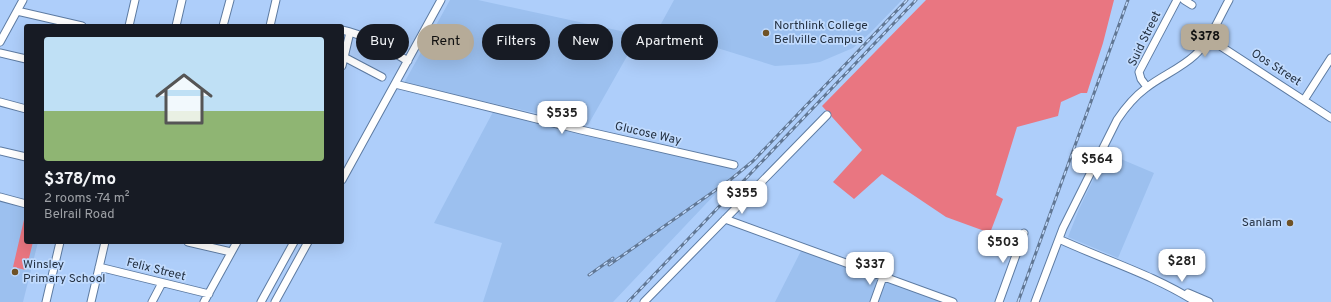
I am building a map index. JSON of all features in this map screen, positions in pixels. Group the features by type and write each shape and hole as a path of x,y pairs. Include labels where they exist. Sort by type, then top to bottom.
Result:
{"street":[{"path":"0,42 23,0"},
{"path":"129,24 135,0"},
{"path":"176,24 182,0"},
{"path":"224,24 230,0"},
{"path":"270,24 276,0"},
{"path":"344,176 441,0"},
{"name":"Suid Street","path":"1146,87 1139,72 1177,0"},
{"path":"1184,0 1192,5"},
{"path":"1035,302 1058,239 1112,129 1128,105 1146,87 1191,59 1201,49 1229,0"},
{"path":"18,11 73,24"},
{"path":"344,30 365,37 408,61"},
{"path":"350,32 344,57 382,77"},
{"name":"Oos Street","path":"1208,38 1331,118"},
{"path":"0,53 24,59"},
{"path":"1304,100 1331,58"},
{"name":"Glucose Way","path":"395,84 581,130 734,165"},
{"path":"0,102 24,108"},
{"path":"644,302 828,115"},
{"path":"0,151 24,157"},
{"path":"0,197 24,203"},
{"path":"725,219 953,302"},
{"path":"999,302 1024,233"},
{"path":"1058,239 1157,282 1196,302"},
{"path":"46,302 60,244"},
{"path":"91,302 105,244"},
{"path":"197,244 231,252"},
{"path":"204,302 236,244"},
{"path":"261,302 293,244"},
{"path":"275,302 307,244"},
{"name":"Felix Street","path":"99,267 209,294"},
{"path":"874,302 883,277"},
{"path":"1157,282 1209,302"},
{"path":"152,302 162,283"}],"shaded area":[{"path":"450,0 478,0 588,24 558,24 558,60 613,60 613,29 621,31 621,60 625,60 588,125 404,83 417,60 474,60 474,24 437,24"},
{"name":"Northlink College Bellville Campus","path":"674,0 902,0 853,48 820,62 807,64 775,66 718,48 718,24 661,24"},
{"path":"926,0 1114,0 1103,43 1087,93 1081,93 1061,102 1058,116 1017,127 996,195 1003,199 990,233 946,217 882,174 854,199 833,182 862,150 822,106"},
{"path":"494,110 576,132 738,170 613,302 483,302 502,243 434,223"},
{"path":"1109,154 1154,173 1118,258 1068,237 1079,209 1105,155"},
{"name":"Winsley Primary School","path":"0,201 24,207 24,244 38,244 23,302 0,302"},
{"path":"24,220 24,244 32,244 26,270 13,267"},
{"path":"802,249 874,275 877,283 870,302 775,302"},
{"path":"888,281 947,302 877,302 883,285"}],"railway":[{"path":"609,265 730,180 753,161 907,0"},
{"path":"628,302 916,0"},
{"path":"1018,302 1128,0"},
{"path":"589,275 613,258"}],"place":[{"name":"Northlink College Bellville Campus","path":"766,33"},
{"name":"Sanlam","path":"1290,223"},
{"name":"Winsley Primary School","path":"15,272"}]}
